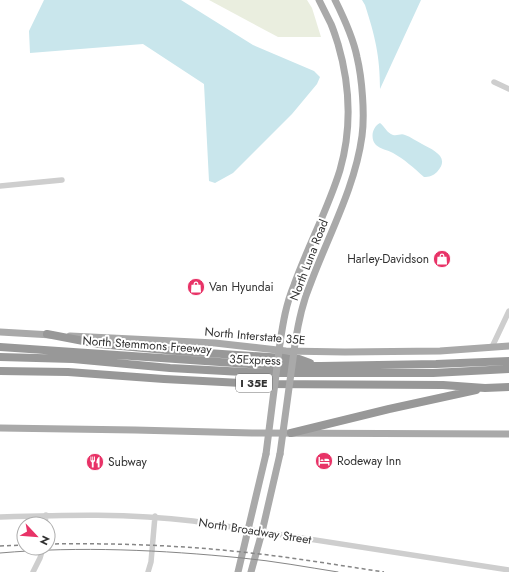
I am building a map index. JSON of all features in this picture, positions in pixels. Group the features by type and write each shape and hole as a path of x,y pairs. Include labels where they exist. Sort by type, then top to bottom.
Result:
{"highway":[{"path":"47,334 99,344 299,360 321,366"},
{"name":"North Stemmons Freeway","path":"0,347 264,365 321,366 509,361"},
{"name":"35Express","path":"0,357 72,359 170,368 263,372 433,373 509,369"},
{"name":"I 35E","path":"0,371 68,372 259,384 443,385 485,388 509,387"},
{"path":"291,433 389,409 485,388"}],"main road":[{"name":"North Luna Road","path":"238,572 266,454 285,311 293,286 340,170 346,140 348,90 341,56 332,25 319,0"},
{"name":"North Luna Road","path":"251,572 280,454 299,317 309,286 342,206 355,166 362,135 363,101 358,57 347,26 335,0"},
{"name":"North Interstate 35E","path":"0,332 215,343 286,351 440,351 509,346"},
{"path":"0,428 291,433 509,434"}],"street":[{"path":"494,82 509,89"},
{"path":"0,186 62,180"},
{"path":"492,347 509,311"},
{"name":"North Broadway Street","path":"56,516 155,516 509,570"},
{"path":"148,572 151,562 155,516"},
{"name":"North Broadway Street","path":"0,517 16,517"},
{"path":"33,572 41,556"}],"shaded area":[{"path":"209,0 307,0 312,8 321,37 278,37"}],"water":[{"path":"44,0 181,0 253,45 314,71 320,77 317,84 292,114 233,173 215,183 209,181 204,84 143,44 30,53 29,31"},
{"path":"362,0 421,0 380,89 379,66 374,36 369,16"},
{"path":"380,123 391,134 402,134 431,149 441,158 441,167 431,176 424,177 401,158 380,148 373,140 373,133 375,127"}],"tram line":[{"path":"0,553 91,549 151,551 254,559 338,572"}],"railway":[{"path":"56,544 145,545 218,550 278,556 384,572"},
{"path":"0,546 16,545"}],"place":[{"name":"Harley-Davidson","path":"442,259"},
{"name":"Van Hyundai","path":"196,287"},
{"name":"Rodeway Inn","path":"324,461"},
{"name":"Subway","path":"95,462"}]}
